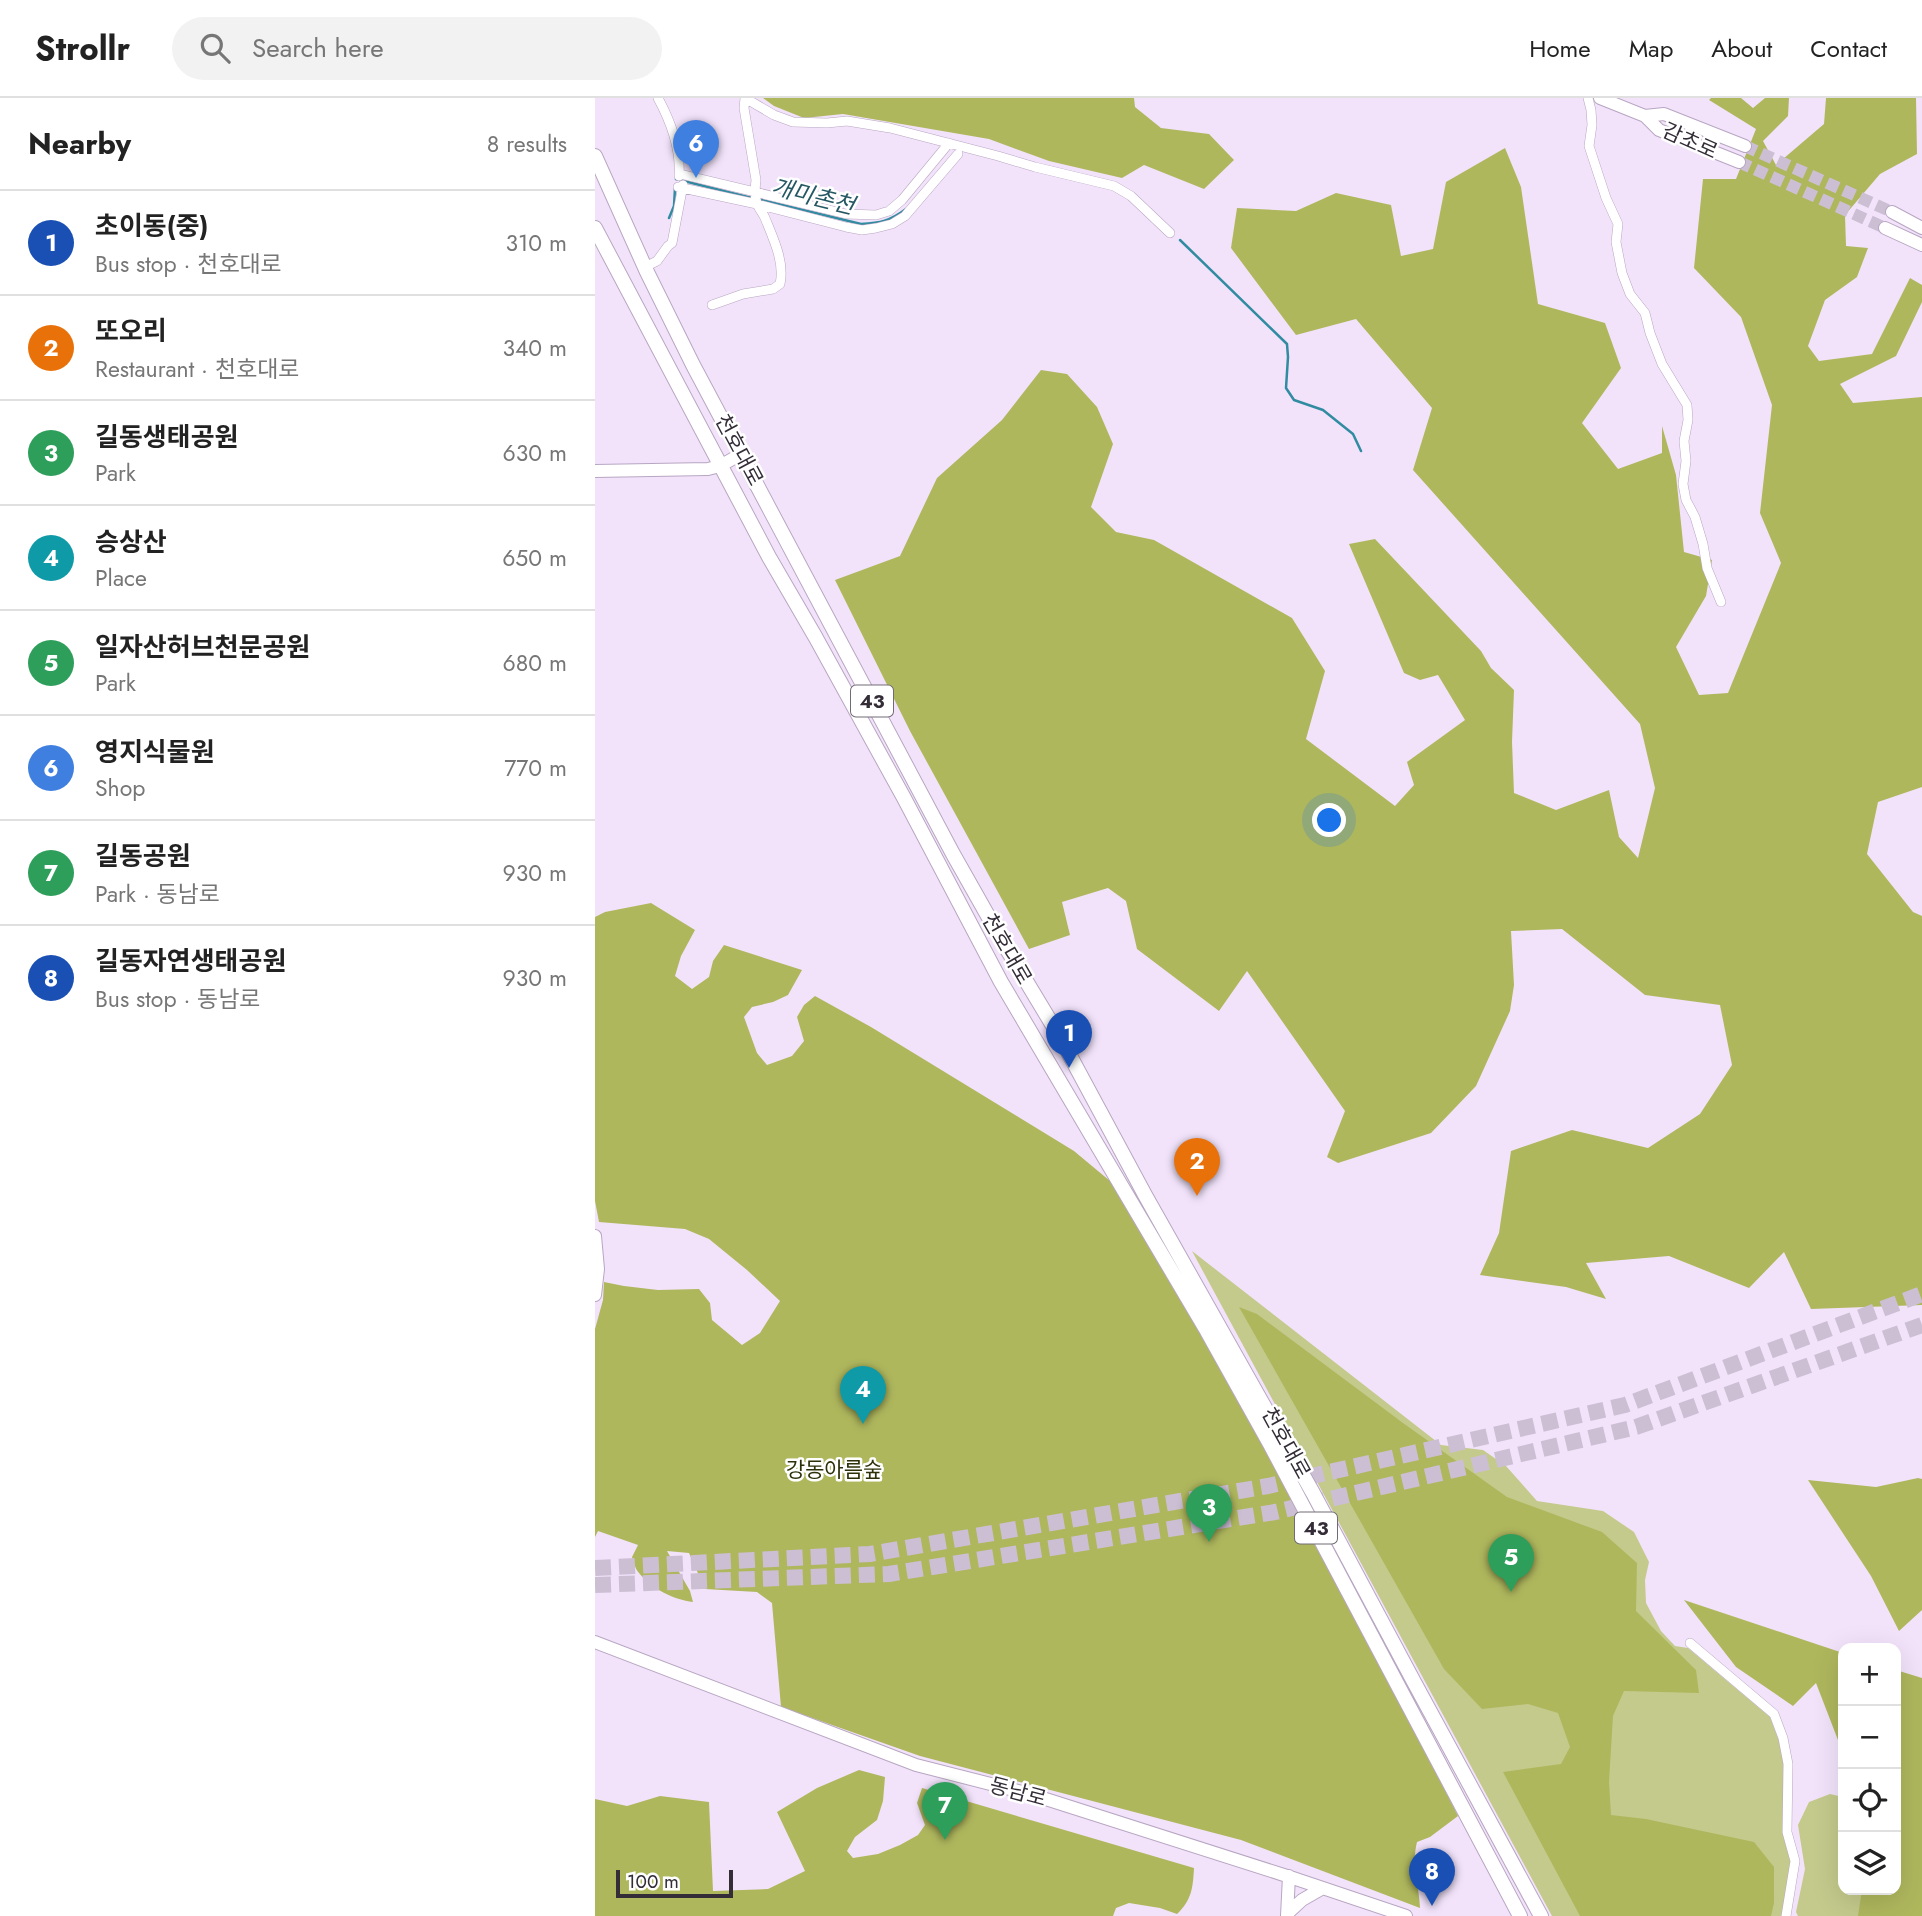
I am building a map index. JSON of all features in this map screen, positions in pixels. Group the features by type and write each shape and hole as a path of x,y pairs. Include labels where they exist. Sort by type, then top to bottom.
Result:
{"main road":[{"name":"감초로","path":"1600,98 1645,116 1659,130 1739,162"},
{"name":"감초로","path":"1645,116 1664,114 1745,146"},
{"name":"천호대로","path":"595,156 693,365 953,854 1059,1037 1313,1493 1541,1916"},
{"path":"1892,212 1922,228"},
{"name":"천호대로","path":"595,228 600,244 769,557 904,798 1001,982 1207,1331 1276,1455 1520,1916"},
{"path":"1885,228 1922,245"},
{"path":"595,471 708,469 720,466 741,454"},
{"path":"595,1236 598,1269 595,1294"},
{"name":"동남로","path":"595,1642 916,1765 1030,1794 1406,1916"},
{"path":"1287,1915 1289,1876"},
{"path":"1287,1915 1302,1900 1322,1888"},
{"path":"1506,1916 1510,1897"}],"street":[{"path":"645,267 657,261 668,246 681,181 680,162 669,117 658,98"},
{"path":"712,305 743,294 773,289 780,284 782,274 777,250 757,204 752,150 746,128 745,98 774,115 793,122 847,121 890,128 1114,186 1131,196 1170,233"},
{"path":"1588,98 1592,125 1589,146 1606,198 1618,224 1616,242 1622,273 1630,294 1645,313 1662,363 1687,405 1683,484 1703,544 1706,568 1721,602"},
{"path":"681,181 755,192 846,214 876,215 889,211 902,200 950,143"},
{"path":"681,181 757,204 862,230 892,224 905,216 958,154"},
{"path":"1690,1643 1774,1714 1783,1738 1788,1764 1787,1832 1795,1861 1786,1916"}],"green space":[{"path":"763,98 1134,98 1135,107 1161,128 1209,134 1234,160 1204,189 1144,165 1122,178 1049,161 989,139 843,114 804,118 774,106"},
{"path":"1741,98 1753,108 1765,98 1789,98 1788,116 1763,141 1776,165 1824,124 1826,98 1916,98 1917,154 1880,174 1845,215 1846,246 1868,248 1857,277 1825,300 1808,346 1819,361 1872,354 1910,278 1922,285 1922,302 1896,356 1840,384 1853,403 1922,397 1922,787 1878,802 1867,854 1913,912 1922,916 1922,1305 1811,1309 1784,1252 1749,1288 1669,1256 1586,1263 1606,1299 1566,1287 1480,1275 1499,1233 1511,1151 1572,1130 1648,1148 1700,1114 1732,1065 1720,1005 1645,995 1562,929 1511,931 1514,985 1510,1011 1476,1086 1431,1133 1338,1163 1327,1157 1345,1111 1247,971 1219,1011 1137,949 1126,901 1108,888 1062,902 1070,935 1029,949 910,731 835,580 900,556 937,478 1002,420 1041,370 1067,374 1097,407 1113,444 1091,507 1116,532 1154,540 1292,618 1325,671 1306,739 1395,806 1414,785 1407,762 1465,720 1438,675 1420,680 1404,673 1349,544 1375,539 1481,651 1491,668 1514,690 1514,793 1556,810 1609,790 1619,837 1638,858 1655,788 1640,724 1413,470 1432,408 1356,319 1296,335 1231,248 1237,208 1296,211 1336,193 1391,205 1401,256 1433,249 1446,182 1505,148 1521,187 1538,304 1605,323 1621,368 1582,423 1618,469 1662,453 1662,426 1676,475 1684,552 1712,560 1706,596 1676,647 1699,695 1728,693 1781,563 1760,513 1772,405 1741,317 1694,268 1703,179 1736,179 1756,129 1709,100"},
{"name":"강동아름숲","path":"651,903 695,930 681,956 675,976 692,989 709,977 713,961 724,945 802,970 788,995 752,1007 744,1017 757,1053 767,1065 792,1056 804,1041 797,1017 804,1005 815,996 871,1027 1074,1151 1134,1201 1299,1498 1458,1816 1430,1837 1417,1842 1415,1867 1420,1908 1241,1840 920,1756 781,1707 772,1603 757,1592 705,1589 689,1553 667,1551 690,1591 693,1602 678,1599 656,1588 638,1571 632,1557 638,1545 598,1531 595,1537 595,1329 603,1300 604,1282 658,1290 699,1289 710,1303 712,1320 742,1345 760,1333 780,1301 709,1239 685,1229 599,1222 595,1201 595,917 605,912"},
{"path":"1192,1251 1441,1445 1483,1450 1506,1466 1537,1501 1603,1511 1634,1532 1649,1562 1645,1580 1646,1603 1661,1631 1675,1646 1688,1648 1770,1717 1784,1766 1783,1834 1791,1863 1782,1916 1552,1916"},
{"path":"1239,1307 1257,1314 1507,1497 1602,1532 1637,1563 1636,1611 1696,1670 1699,1693 1624,1691 1613,1716 1609,1782 1611,1815 1646,1819 1754,1842 1774,1867 1774,1903 1771,1916 1580,1916 1503,1772 1561,1764 1570,1747 1558,1713 1528,1704 1482,1709 1444,1669"},
{"path":"1922,1479 1922,1610 1899,1631 1871,1576 1808,1480 1876,1487"},
{"path":"1684,1600 1838,1651 1838,1740 1816,1683 1793,1706 1736,1667"},
{"path":"1901,1672 1922,1678 1922,1916 1858,1916 1861,1895 1901,1895"},
{"path":"859,1770 885,1777 883,1801 877,1820 855,1837 847,1851 853,1858 878,1854 918,1835 925,1825 917,1803 922,1788 1194,1868 1189,1898 1177,1914 1129,1903 1116,1908 1113,1916 595,1916 595,1799 627,1806 660,1796 709,1802 713,1891 768,1889 805,1871 777,1812 817,1788"},
{"path":"1830,1794 1838,1796 1838,1895 1869,1895 1865,1916 1798,1916 1796,1912 1805,1869 1798,1825 1809,1802"}],"waterway":[{"name":"개미촌천","path":"676,179 752,198"},
{"path":"669,218 674,206 675,188"},
{"name":"개미촌천","path":"758,199 861,224 885,221 906,209"},
{"name":"개미촌천","path":"1180,240 1287,344 1286,388 1294,400 1323,410 1353,434 1361,451"}],"tunnel":[{"path":"1745,146 1892,212"},
{"path":"1739,162 1885,228"},
{"path":"595,1568 870,1554 1268,1486 1625,1405 1922,1294"},
{"path":"595,1585 889,1574 1275,1512 1636,1427 1922,1325"}],"place":[{"name":"영지식물원","path":"696,178"},
{"name":"초이동(중)","path":"1069,1068"},
{"name":"또오리","path":"1197,1196"},
{"name":"승상산","path":"863,1424"},
{"name":"길동생태공원","path":"1209,1542"},
{"name":"일자산허브천문공원","path":"1511,1592"},
{"name":"길동공원","path":"945,1840"},
{"name":"길동자연생태공원","path":"1432,1906"}]}
